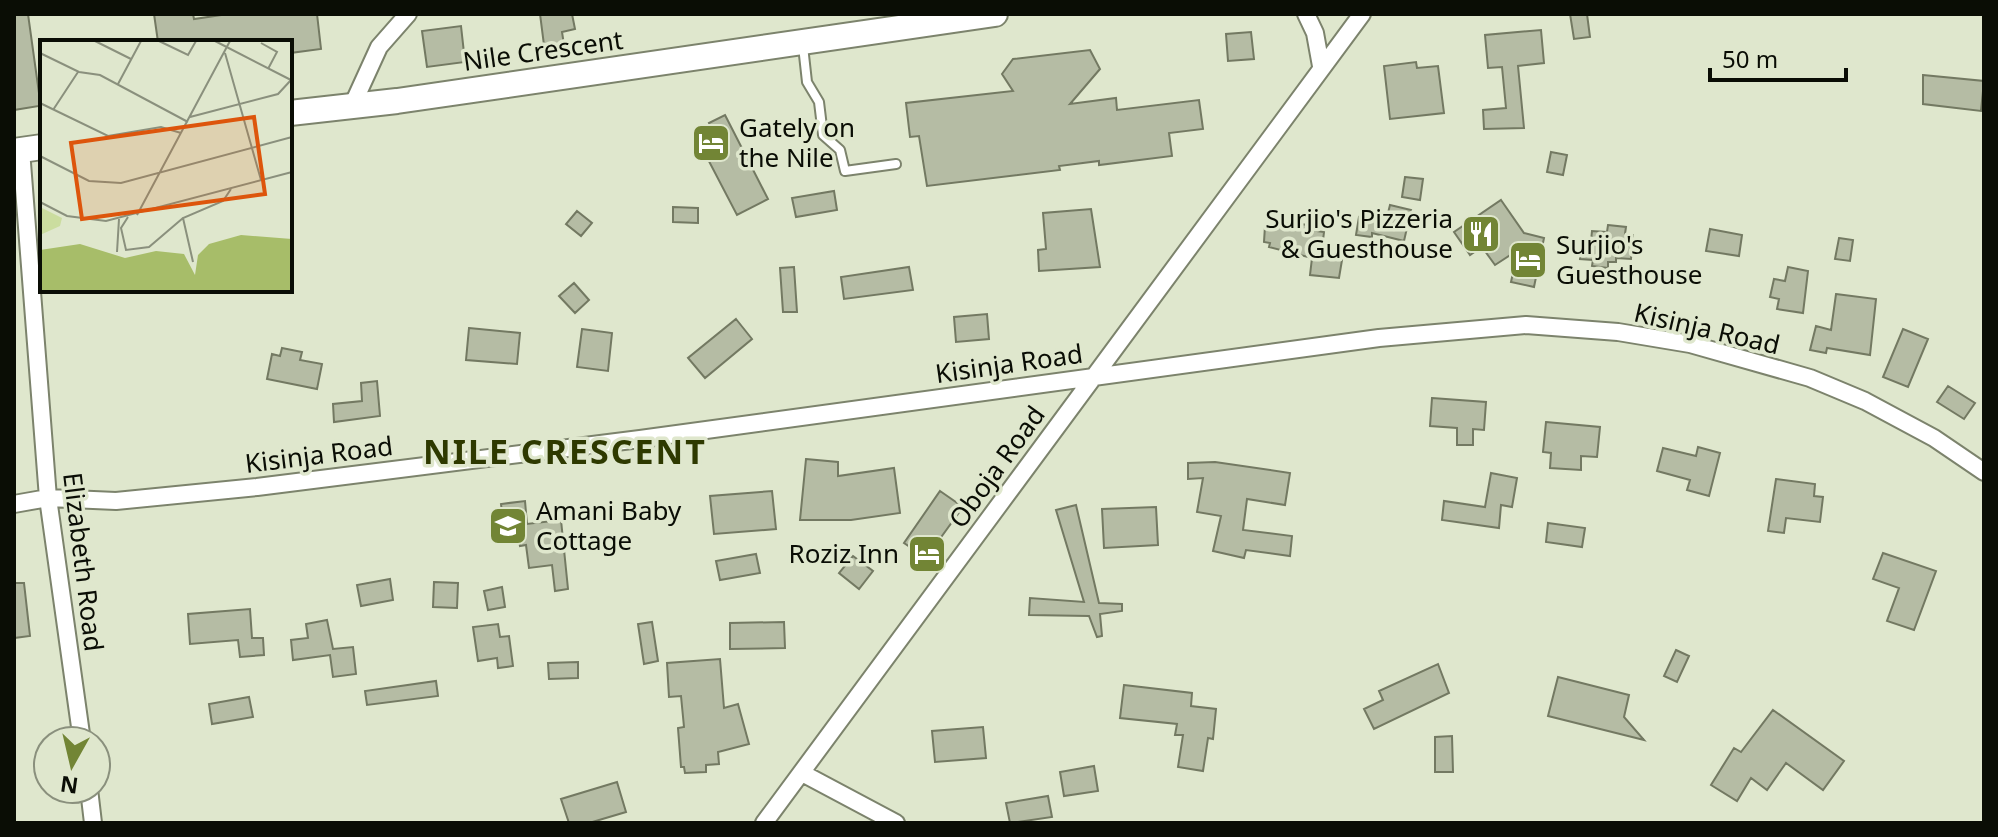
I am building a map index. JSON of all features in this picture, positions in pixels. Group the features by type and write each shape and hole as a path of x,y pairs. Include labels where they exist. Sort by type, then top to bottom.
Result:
{"street":[{"path":"353,104 379,47 408,14"},
{"name":"Nile Crescent","path":"292,113 397,101 995,14"},
{"path":"1306,14 1315,33 1321,66"},
{"name":"Oboja Road","path":"764,823 1362,14"},
{"name":"Elizabeth Road","path":"26,149 48,498 80,725"},
{"name":"Kisinja Road","path":"14,504 48,498 116,501 257,487 640,439 1379,338 1526,325 1618,332 1690,344 1810,378 1865,401 1934,438 1984,472"},
{"path":"802,773 896,823"}],"lane":[{"path":"803,41 807,82 819,102 823,135 840,150 845,171 896,164"}],"building":[{"path":"14,14 28,14 39,106 14,110"},
{"path":"154,14 193,14 194,19 228,14 317,14 321,49 292,53 292,40 158,40"},
{"path":"540,14 572,14 575,29 562,32 565,51 545,53"},
{"path":"1570,14 1587,14 1590,37 1574,39"},
{"path":"461,26 465,62 427,67 422,31"},
{"path":"1541,30 1544,63 1518,66 1524,128 1484,129 1483,110 1506,108 1502,67 1488,68 1485,35"},
{"path":"1251,32 1254,59 1228,61 1226,34"},
{"path":"1090,50 1100,69 1070,104 1116,98 1117,110 1199,100 1203,129 1169,133 1172,156 1099,165 1099,161 1059,166 1060,170 927,186 919,136 910,137 906,103 1013,91 1002,74 1013,59"},
{"path":"1416,62 1417,68 1438,66 1444,113 1390,119 1384,66"},
{"path":"1923,75 1984,81 1981,111 1923,104"},
{"path":"725,115 768,199 737,215 701,146 717,138 709,123"},
{"path":"1551,152 1567,155 1563,175 1547,172"},
{"path":"1405,177 1423,179 1420,200 1402,197"},
{"path":"834,191 837,210 796,217 792,198"},
{"path":"1501,200 1524,233 1544,238 1534,287 1511,282 1518,250 1495,265 1482,247 1470,255 1454,232"},
{"path":"1390,205 1411,210 1404,241 1372,233 1372,237 1356,235 1359,217 1386,221"},
{"path":"673,207 698,208 698,223 673,222"},
{"path":"1091,209 1100,267 1039,271 1038,250 1046,249 1043,213"},
{"path":"577,211 592,223 581,236 566,224"},
{"path":"1288,223 1309,225 1308,230 1324,232 1321,257 1342,260 1339,278 1310,275 1312,258 1269,247 1270,243 1264,242 1265,226 1287,228"},
{"path":"1608,225 1626,227 1625,234 1633,235 1631,259 1616,258 1616,262 1608,262 1608,268 1592,266 1593,260 1580,259 1582,240 1591,241 1592,231 1607,232"},
{"path":"1710,229 1742,235 1739,256 1706,251"},
{"path":"1839,238 1853,240 1850,261 1835,259"},
{"path":"794,267 797,312 783,312 780,268"},
{"path":"909,267 913,290 844,299 841,277"},
{"path":"1788,267 1808,271 1803,313 1777,309 1779,299 1770,297 1774,279 1785,281"},
{"path":"574,283 589,300 575,313 559,296"},
{"path":"1836,294 1876,299 1870,355 1827,348 1826,353 1810,350 1816,326 1831,330"},
{"path":"987,314 989,339 956,342 954,317"},
{"path":"736,319 752,339 705,378 688,358"},
{"path":"469,328 520,333 517,364 466,360"},
{"path":"582,329 612,333 608,371 577,367"},
{"path":"1903,329 1928,339 1908,387 1883,377"},
{"path":"282,348 302,352 300,360 322,364 317,389 267,379 272,354 280,356"},
{"path":"377,381 380,416 334,422 333,404 362,401 361,383"},
{"path":"1948,386 1975,403 1964,419 1937,402"},
{"path":"1432,398 1486,402 1484,430 1473,429 1473,445 1457,445 1457,428 1430,426"},
{"path":"1546,422 1600,427 1597,457 1581,456 1581,470 1550,468 1551,453 1543,452"},
{"path":"1698,447 1720,453 1709,496 1687,490 1690,480 1657,471 1663,448 1696,456"},
{"path":"806,459 838,462 838,476 894,468 900,513 851,520 800,520"},
{"path":"1215,462 1290,473 1285,505 1247,499 1243,530 1292,536 1290,556 1246,550 1244,558 1213,551 1221,516 1197,512 1203,478 1188,479 1188,463"},
{"path":"1491,473 1517,478 1512,507 1501,505 1499,528 1442,520 1444,501 1485,507"},
{"path":"1776,479 1815,484 1814,496 1823,497 1820,522 1786,518 1784,533 1768,531"},
{"path":"772,491 776,529 714,534 710,496"},
{"path":"940,491 963,507 926,558 904,543"},
{"path":"525,501 527,524 561,520 568,589 555,591 552,565 529,568 526,545 520,546 516,527 504,528 501,504"},
{"path":"1076,505 1099,603 1122,604 1122,611 1100,614 1102,636 1097,637 1089,616 1029,615 1030,598 1084,602 1056,510"},
{"path":"1156,507 1158,545 1104,548 1102,509"},
{"path":"1548,523 1585,528 1582,547 1546,542"},
{"path":"1883,553 1936,571 1914,630 1887,621 1899,588 1873,579"},
{"path":"756,554 760,573 720,580 716,561"},
{"path":"853,556 873,571 859,589 839,573"},
{"path":"390,579 393,600 361,606 357,585"},
{"path":"434,582 458,583 457,608 433,607"},
{"path":"14,583 24,583 30,636 14,638"},
{"path":"502,587 505,607 488,610 484,591"},
{"path":"250,609 252,638 263,638 264,655 240,657 238,640 190,644 188,614"},
{"path":"327,620 333,649 353,647 356,674 333,677 330,655 293,660 291,640 308,638 306,624"},
{"path":"652,622 658,661 644,664 638,624"},
{"path":"784,622 785,648 730,649 730,623"},
{"path":"498,624 500,637 509,636 513,666 498,668 497,658 478,661 473,627"},
{"path":"1676,650 1689,656 1677,682 1664,676"},
{"path":"720,659 724,708 738,704 749,744 718,752 719,764 706,765 706,772 685,773 684,767 681,767 678,728 684,727 681,696 669,697 667,663"},
{"path":"578,662 578,678 549,679 548,663"},
{"path":"1438,664 1449,693 1374,729 1364,709 1383,700 1379,691"},
{"path":"1558,677 1629,695 1624,717 1644,740 1548,716"},
{"path":"436,681 438,696 367,705 365,691"},
{"path":"1124,685 1192,693 1191,706 1216,709 1213,739 1208,738 1203,771 1178,767 1183,735 1175,735 1177,724 1120,718"},
{"path":"249,697 253,717 212,724 209,704"},
{"path":"1773,710 1844,761 1823,790 1786,763 1767,790 1751,778 1737,801 1711,785 1734,748 1741,752"},
{"path":"983,727 986,758 935,762 932,731"},
{"path":"1452,736 1453,772 1435,772 1435,737"},
{"path":"1094,766 1098,791 1064,796 1060,772"},
{"path":"617,782 626,812 589,823 569,823 561,799"},
{"path":"1048,796 1052,817 1010,823 1006,803"}],"place":[{"name":"Gately on the Nile","path":"711,143"},
{"name":"Surjio's Pizzeria & Guesthouse","path":"1481,234"},
{"name":"Surjio's Guesthouse","path":"1528,260"},
{"name":"Amani Baby Cottage","path":"508,526"},
{"name":"Roziz Inn","path":"927,554"}],"district":[{"name":"NILE CRESCENT","path":"565,452"}]}
